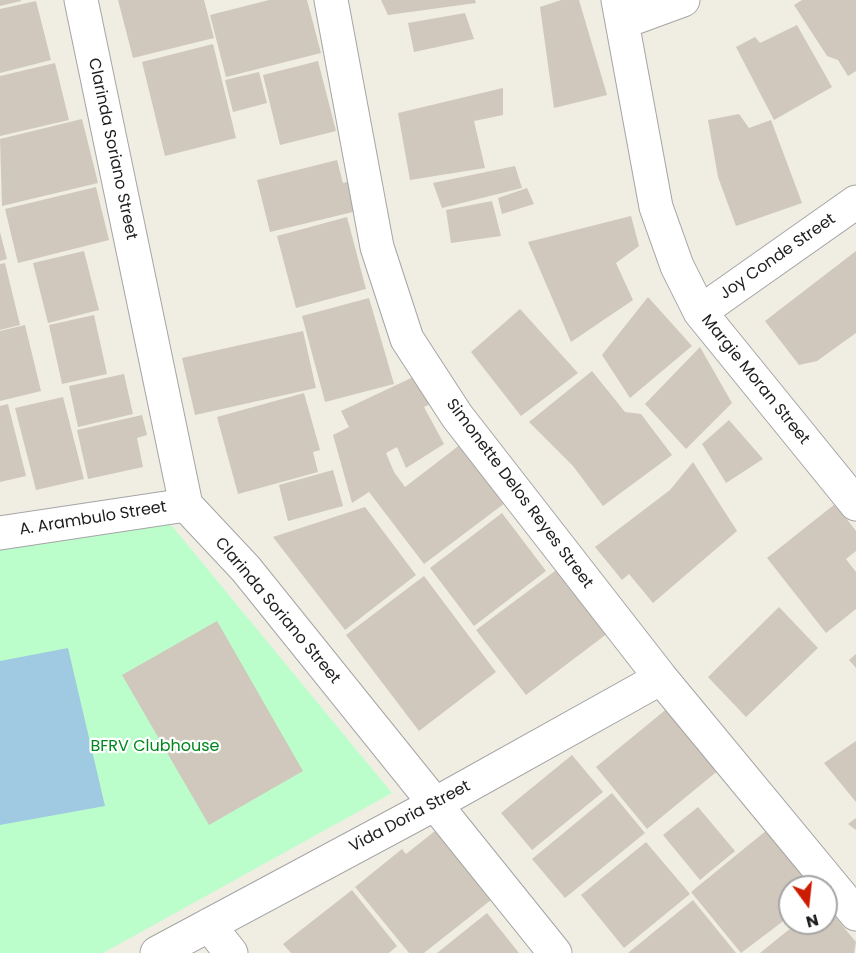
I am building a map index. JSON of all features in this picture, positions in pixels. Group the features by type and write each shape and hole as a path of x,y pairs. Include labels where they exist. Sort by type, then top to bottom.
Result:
{"street":[{"name":"Clarinda Soriano Street","path":"81,0 186,505 246,569 555,953"},
{"name":"Simonette Delos Reyes Street","path":"331,0 377,247 407,339 457,416 661,678 856,914"},
{"path":"621,11 683,0"},
{"name":"Margie Moran Street","path":"621,11 656,207 677,266 700,312 856,504"},
{"name":"Joy Conde Street","path":"700,312 856,202"},
{"name":"A. Arambulo Street","path":"0,534 186,505"},
{"name":"Vida Doria Street","path":"157,953 435,804 661,678"},
{"path":"208,925 231,953"}],"green space":[{"name":"BFRV Clubhouse","path":"158,509 392,793 103,953 0,953 0,531"}],"water":[{"path":"68,648 105,806 0,825 0,661"}],"building":[{"path":"0,0 21,0 21,1 0,6"},
{"path":"118,0 204,0 214,38 133,58"},
{"path":"269,0 307,0 321,53 226,77 210,15"},
{"path":"381,0 475,0 476,3 388,15"},
{"path":"561,0 579,0 607,95 554,108 540,7"},
{"path":"802,0 856,0 856,71 848,76 838,60 827,56 794,5"},
{"path":"36,1 51,60 0,73 0,9"},
{"path":"465,13 474,39 414,52 408,23"},
{"path":"797,25 832,87 774,120 736,47 755,37 760,43"},
{"path":"213,44 236,138 165,156 142,62"},
{"path":"318,61 336,131 280,145 263,75"},
{"path":"55,63 69,120 0,136 0,76"},
{"path":"259,72 267,103 233,112 225,80"},
{"path":"503,88 503,115 474,121 485,168 410,180 398,113"},
{"path":"739,114 749,128 771,120 802,203 736,226 718,177 708,120"},
{"path":"82,119 98,183 2,206 0,139"},
{"path":"337,160 343,183 350,181 357,211 270,232 257,180"},
{"path":"515,166 522,188 442,208 433,183"},
{"path":"96,187 109,240 18,263 5,209"},
{"path":"527,188 534,204 502,214 498,198"},
{"path":"492,201 501,236 451,243 446,210"},
{"path":"631,216 639,246 616,263 633,300 571,342 528,242"},
{"path":"347,217 366,289 296,308 277,236"},
{"path":"0,232 7,259 0,261"},
{"path":"84,251 99,310 48,323 33,263"},
{"path":"856,251 856,333 817,361 799,365 765,321"},
{"path":"5,263 20,325 0,330 0,264"},
{"path":"648,297 692,346 630,398 602,355"},
{"path":"369,298 394,384 325,402 302,316"},
{"path":"520,309 578,373 521,416 471,352"},
{"path":"94,315 107,374 62,384 49,325"},
{"path":"25,325 41,391 0,401 0,331"},
{"path":"303,331 316,388 195,415 182,358"},
{"path":"700,347 732,403 686,449 645,404"},
{"path":"426,371 440,399 424,407 444,444 406,468 397,447 386,453 394,472 405,487 461,444 505,503 424,564 369,492 352,503 333,435 349,427 341,411"},
{"path":"592,371 625,412 641,414 672,455 603,506 573,466 529,422"},
{"path":"124,374 133,414 78,427 69,386"},
{"path":"304,393 320,450 313,452 318,472 238,494 217,417"},
{"path":"63,397 84,479 36,490 15,408"},
{"path":"8,404 26,476 0,482 0,406"},
{"path":"142,415 147,435 137,438 143,467 88,479 77,430"},
{"path":"729,420 763,459 726,483 702,444"},
{"path":"693,462 737,531 653,603 629,574 622,580 595,547 670,490"},
{"path":"333,470 343,506 288,521 279,485"},
{"path":"835,504 856,531 856,551 846,559 856,572 856,609 826,633 767,558"},
{"path":"365,507 416,575 345,630 273,537"},
{"path":"502,513 546,571 474,626 430,568"},
{"path":"563,565 612,630 526,695 476,630"},
{"path":"424,576 496,672 419,731 346,635"},
{"path":"779,607 818,648 746,717 708,677"},
{"path":"217,621 303,771 209,825 122,675"},
{"path":"856,654 856,668 849,660"},
{"path":"669,707 720,769 647,829 596,767"},
{"path":"856,741 856,802 824,763"},
{"path":"572,755 603,792 532,850 501,813"},
{"path":"612,793 645,833 565,898 532,859"},
{"path":"698,807 735,851 700,880 663,835"},
{"path":"856,818 856,830 848,824"},
{"path":"767,830 804,875 778,875 778,925 741,953 691,892"},
{"path":"435,831 491,900 424,953 409,953 355,887 402,849 406,854"},
{"path":"646,842 690,894 624,948 581,895"},
{"path":"352,890 397,946 389,953 291,953 283,944"},
{"path":"693,900 736,953 628,953"},
{"path":"487,913 519,953 437,953"},
{"path":"838,920 856,942 854,953 760,953 782,935 838,935"}]}
